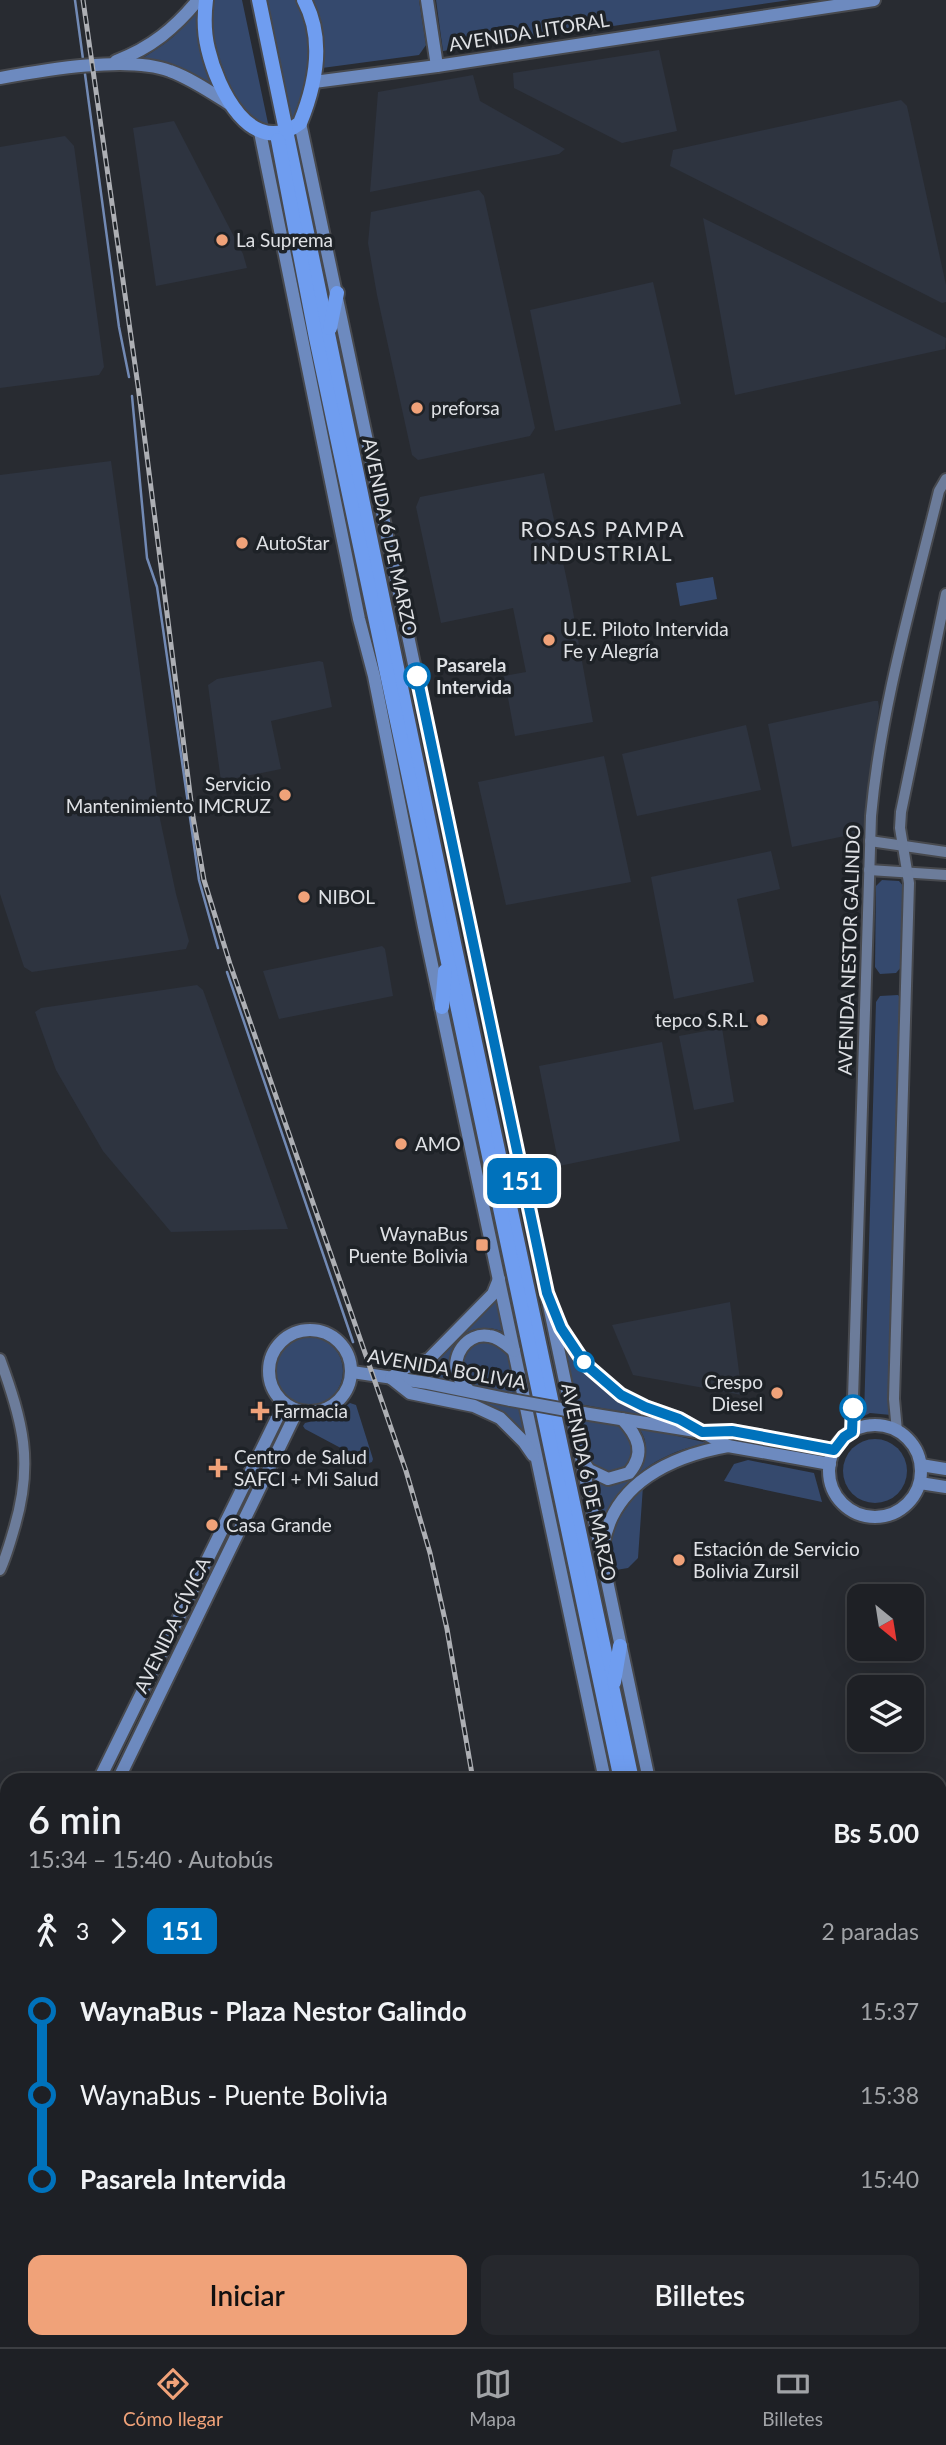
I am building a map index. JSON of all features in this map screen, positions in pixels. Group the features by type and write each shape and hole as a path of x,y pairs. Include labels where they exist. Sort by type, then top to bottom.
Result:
{"highway":[{"path":"206,0 205,32 208,48 217,77 231,105 260,132 281,133 300,123 314,82 316,40 304,0"},
{"name":"AVENIDA 6 DE MARZO","path":"249,0 328,337 631,1773"},
{"name":"AVENIDA 6 DE MARZO","path":"259,0 316,338 619,1773"},
{"path":"328,337 337,293"},
{"path":"442,1007 446,952"},
{"path":"613,1690 620,1646"},
{"path":"609,1773 613,1743"}],"main road":[{"path":"106,65 134,55 159,40 180,22 198,0"},
{"path":"428,0 437,66"},
{"name":"AVENIDA LITORAL","path":"314,82 874,0"},
{"path":"1,78 106,65 142,64 169,70 231,105"},
{"name":"AVENIDA 6 DE MARZO","path":"300,123 647,1773"},
{"path":"260,132 356,606 374,676 514,1351 606,1773"},
{"path":"499,1279 493,1294 429,1359 405,1368 391,1378 410,1393 474,1406 500,1419 524,1441 539,1466"},
{"path":"547,1293 569,1342 601,1380 621,1395 679,1419 702,1432"},
{"path":"316,1330 334,1337 347,1352 352,1372 347,1390 335,1405 317,1412 297,1411 284,1404 272,1388 268,1371 275,1349 291,1335 316,1330"},
{"path":"469,1391 458,1376 456,1363 459,1351 466,1342 474,1337 488,1335 502,1341 514,1351"},
{"name":"AVENIDA BOLIVIA","path":"352,1372 583,1413 702,1432 732,1431 834,1450"},
{"name":"AVENIDA CÍVICA","path":"102,1773 284,1404"},
{"name":"AVENIDA CÍVICA","path":"121,1773 297,1411"},
{"path":"581,1459 589,1469 608,1479 629,1473 640,1454 638,1441 622,1419"},
{"path":"880,1425 897,1430 913,1445 921,1465 920,1483 914,1496 900,1510 880,1517 863,1516 850,1510 840,1502 829,1477 834,1450 844,1437 870,1426 880,1425"},
{"name":"AVENIDA BOLIVIA","path":"702,1432 728,1446 830,1464"},
{"path":"603,1565 605,1534 620,1505 638,1484 678,1458 728,1446"},
{"path":"921,1465 946,1469"},
{"path":"920,1483 946,1486"}],"street":[{"name":"AVENIDA NESTOR GALINDO","path":"852,1432 870,841 875,774 890,686 939,491 946,479"},
{"path":"897,1430 894,1399 908,935 908,871 900,828 901,812 946,594"},
{"path":"870,841 946,852"},
{"path":"870,870 946,875"},
{"path":"0,1359 22,1429 26,1467 20,1508 0,1570"}],"shaded area":[{"path":"213,0 242,0 269,128 256,122 246,112 219,67 212,41"},
{"path":"265,0 298,0 309,33 308,74 294,120 290,124"},
{"path":"311,0 419,0 426,45 419,55 322,68"},
{"path":"436,0 790,0 443,51"},
{"path":"200,7 201,50 215,90 180,70 141,59 174,36"},
{"path":"659,50 677,131 622,143 514,88 513,73"},
{"path":"473,75 480,101 565,149 559,154 370,192 378,92"},
{"path":"901,100 907,106 946,285 946,302 942,303 670,166 673,150"},
{"path":"174,121 243,254 247,268 156,286 133,128"},
{"path":"65,136 74,146 104,367 99,375 0,388 0,147"},
{"path":"479,190 484,196 535,428 530,436 418,460 412,455 377,295 368,243 371,212"},
{"path":"703,218 946,338 945,349 735,395"},
{"path":"653,282 681,404 555,431 530,310"},
{"path":"111,461 160,819 189,941 186,949 32,972 24,967 0,894 0,475"},
{"path":"544,473 593,722 515,736 504,676 526,672 513,608 441,623 416,507 420,497"},
{"path":"713,577 717,599 680,606 676,583"},
{"path":"323,662 332,707 271,721 281,769 221,781 208,685 217,679"},
{"path":"878,701 879,707 864,832 792,847 768,724"},
{"path":"746,725 761,790 637,816 622,754"},
{"path":"604,756 631,882 506,905 478,782"},
{"path":"771,851 780,889 737,899 754,982 674,999 651,877"},
{"path":"882,880 899,881 904,887 902,966 896,973 880,974 875,967 876,886"},
{"path":"382,946 385,949 393,996 279,1019 263,971"},
{"path":"197,985 203,990 288,1229 171,1232 103,1151 56,1070 35,1012 41,1008"},
{"path":"898,995 903,1001 891,1415 870,1413 864,1416 876,1002 880,996"},
{"path":"722,1028 734,1102 694,1110 679,1036"},
{"path":"662,1042 680,1141 559,1166 539,1066"},
{"path":"497,1297 505,1333 481,1328 462,1336"},
{"path":"730,1302 742,1395 633,1375 612,1325"},
{"path":"301,1336 315,1336 328,1342 337,1351 343,1371 341,1384 333,1396 315,1406 301,1406 288,1400 279,1391 273,1378 273,1364 279,1351 288,1342"},
{"path":"560,1336 611,1394 633,1409 660,1419 574,1403"},
{"path":"488,1339 508,1351 518,1393 480,1387 465,1377 462,1360 467,1349"},
{"path":"456,1342 451,1353 455,1381 408,1374 435,1361"},
{"path":"427,1392 521,1408 527,1438 516,1427"},
{"path":"350,1403 356,1405 372,1462 369,1463 303,1426 305,1423 333,1416"},
{"path":"576,1418 616,1424 629,1433 635,1454 626,1469 611,1475 588,1459 582,1446"},
{"path":"638,1427 708,1443 666,1457 637,1475 622,1494 601,1532 592,1476 613,1484 630,1476 637,1469 645,1454 646,1445"},
{"path":"869,1439 881,1439 898,1448 905,1459 905,1483 898,1494 881,1503 869,1503 857,1498 848,1489 843,1477 843,1465 848,1453 857,1444"},
{"path":"748,1460 814,1473 822,1502 724,1481 734,1464"},
{"path":"643,1486 638,1558 628,1568 616,1570 610,1560 611,1538 615,1526"}],"waterway":[{"path":"75,0 83,59"},
{"path":"85,74 119,327 129,377"},
{"path":"132,396 147,558 157,587 199,880 218,948"},
{"path":"227,972 353,1342"}],"railway":[{"path":"83,0 138,386 193,817 204,880 230,964 406,1471 430,1553 447,1629 472,1773"}],"bus line":[{"name":"151","path":"417,676 547,1293 569,1342 585,1364 621,1395 679,1419 702,1432 732,1431 834,1450 844,1437 852,1432 853,1408"}],"place":[{"name":"La Suprema","path":"222,240"},
{"name":"preforsa","path":"417,408"},
{"name":"AutoStar","path":"242,543"},
{"name":"U.E. Piloto Intervida Fe y Alegría","path":"549,640"},
{"name":"Pasarela Intervida","path":"417,676"},
{"name":"Servicio Mantenimiento IMCRUZ","path":"285,795"},
{"name":"NIBOL","path":"304,897"},
{"name":"tepco S.R.L","path":"762,1020"},
{"name":"AMO","path":"401,1144"},
{"name":"WaynaBus Puente Bolivia","path":"482,1245"},
{"name":"Crespo Diesel","path":"777,1393"},
{"name":"Farmacia","path":"260,1411"},
{"name":"Centro de Salud SAFCI + Mi Salud","path":"218,1468"},
{"name":"Casa Grande","path":"212,1525"},
{"name":"Estación de Servicio Bolivia Zursil","path":"679,1560"}],"district":[{"name":"ROSAS PAMPA INDUSTRIAL","path":"603,542"}]}
